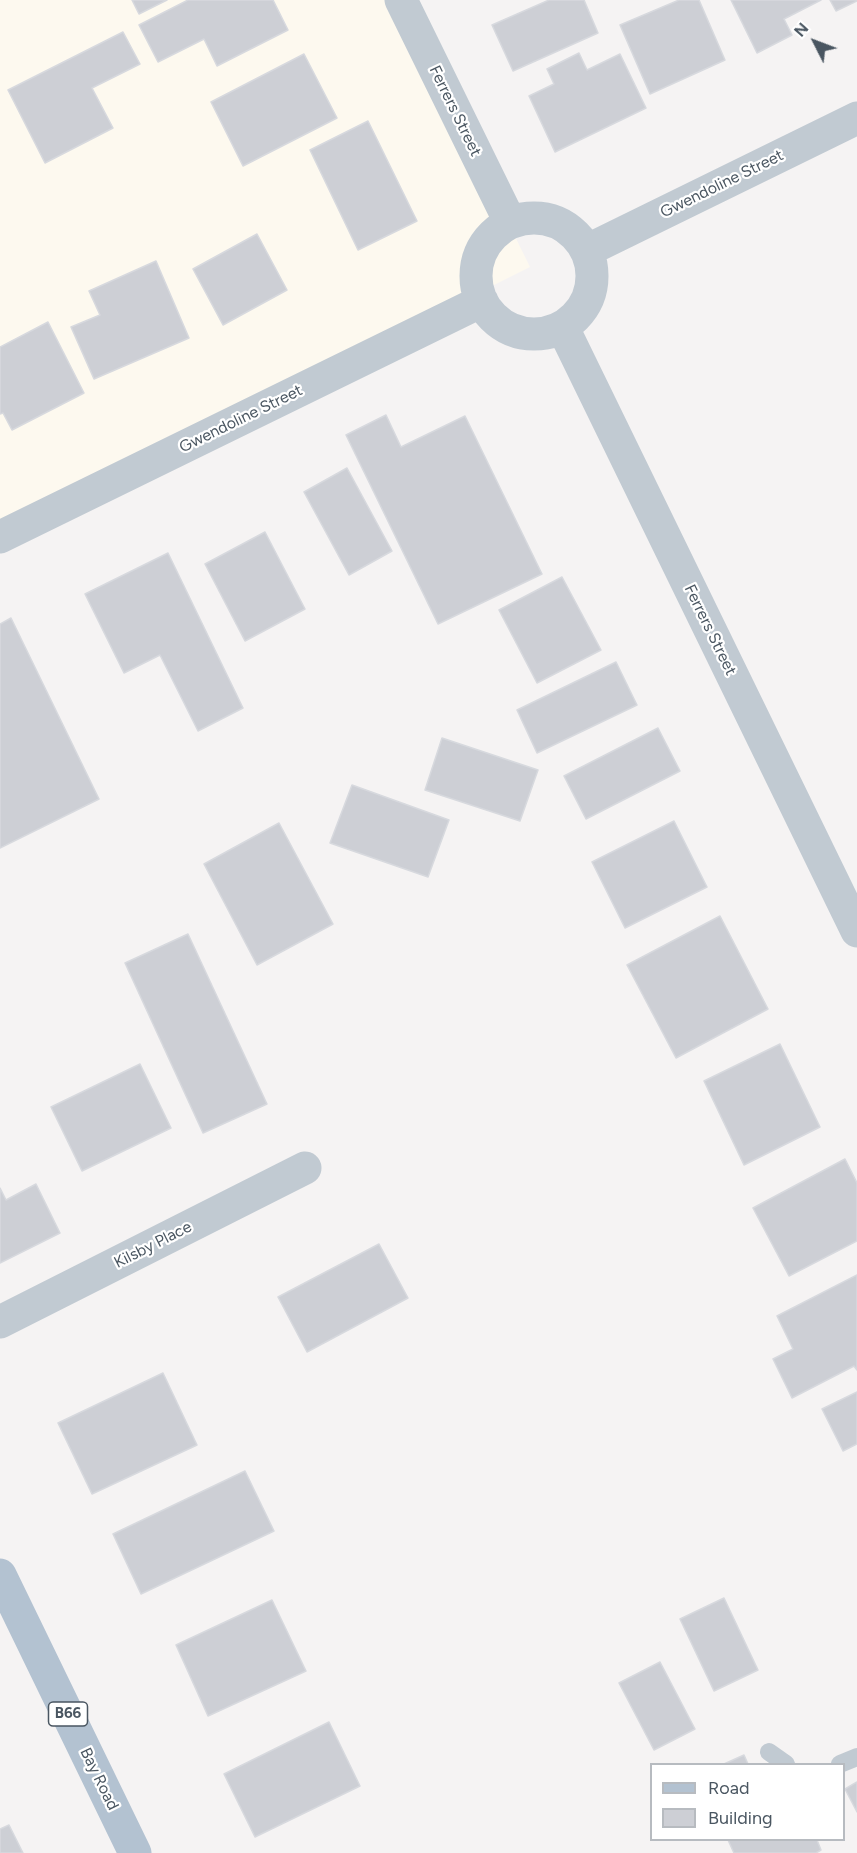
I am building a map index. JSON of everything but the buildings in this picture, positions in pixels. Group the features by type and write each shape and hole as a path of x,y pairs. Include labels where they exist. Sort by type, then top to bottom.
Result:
{"main road":[{"name":"Bay Road","path":"0,1575 135,1853"}],"street":[{"name":"Ferrers Street","path":"401,0 510,222"},
{"name":"Gwendoline Street","path":"588,250 857,118"},
{"path":"531,217 554,222 574,232 588,250 593,273 589,296 578,316 563,328 537,335 514,331 494,320 482,301 475,279 480,257 490,237 510,222 531,217"},
{"name":"Gwendoline Street","path":"0,537 482,301"},
{"name":"Ferrers Street","path":"563,328 857,931"},
{"name":"Kilsby Place","path":"0,1322 305,1168"}],"lane":[{"path":"769,1752 785,1763"},
{"path":"842,1763 857,1757"}],"shaded area":[{"path":"0,0 399,0 530,267 0,532"}]}
